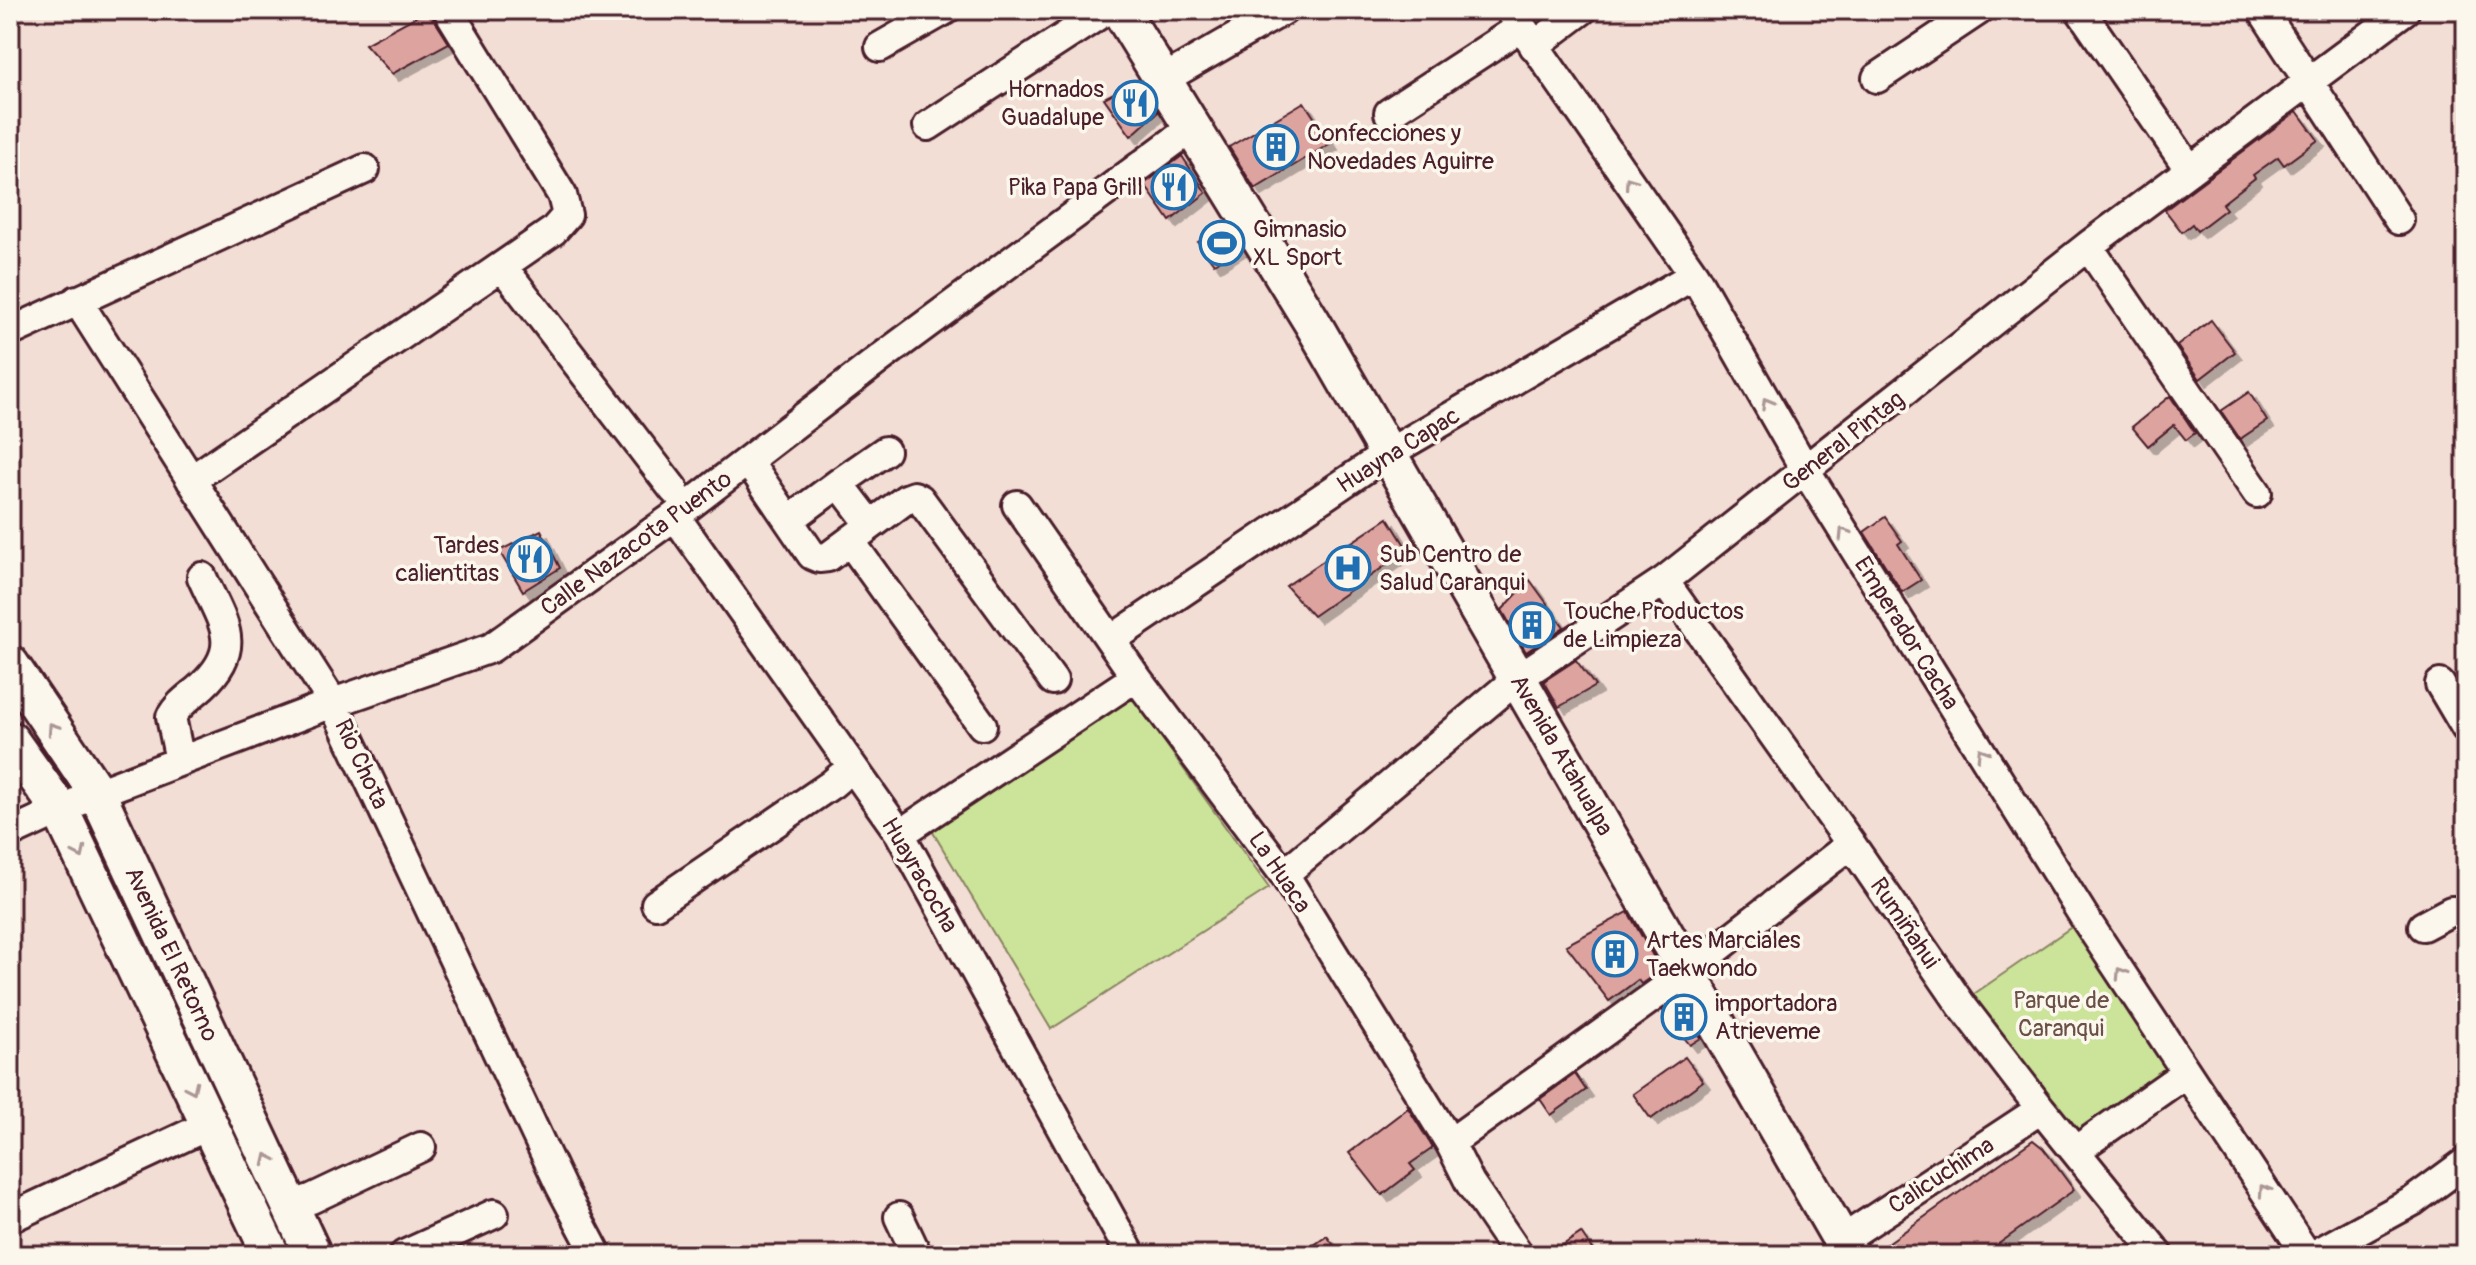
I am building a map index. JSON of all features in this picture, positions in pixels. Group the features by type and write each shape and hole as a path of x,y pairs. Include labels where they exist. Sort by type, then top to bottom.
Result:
{"main road":[{"name":"Avenida Atahualpa","path":"1120,10 1312,322 1846,1248"},
{"name":"Avenida El Retorno","path":"10,664 97,793 313,1255"},
{"name":"Avenida El Retorno","path":"10,740 60,810 271,1255"}],"street":[{"path":"191,480 553,231 567,215 562,195 448,10"},
{"path":"880,47 945,10"},
{"path":"928,126 1106,10"},
{"path":"1164,79 1284,10"},
{"path":"1389,113 1522,28 1582,10"},
{"path":"2080,10 2190,170"},
{"path":"2262,10 2399,220"},
{"name":"General Pintag","path":"1284,874 1518,678 1664,581 2088,246 2405,10"},
{"path":"1877,78 1974,11"},
{"name":"Emperador Cacha","path":"1522,28 1694,275 1806,471 2088,923 2307,1255"},
{"name":"Calle Nazacota Puento","path":"10,833 97,793 180,761 491,648 675,503 748,461 882,357 1193,127"},
{"path":"10,332 365,169"},
{"path":"2088,246 2257,493"},
{"name":"Huayracocha","path":"502,266 675,503 900,834 1131,1255"},
{"name":"Huayna Capac","path":"1111,640 1387,454 1694,275"},
{"name":"Rio Chota","path":"77,300 333,703 555,1173 597,1255"},
{"path":"789,520 885,451"},
{"path":"748,461 812,555 819,558 828,557 906,499 914,496 920,499 1053,680"},
{"path":"839,483 861,533 982,725"},
{"name":"La Huaca","path":"1017,505 1136,677 1284,874 1450,1143 1470,1183 1519,1255"},
{"path":"180,761 171,717 179,703 201,687 222,665 228,645 226,631 202,577"},
{"name":"Rumiñahui","path":"1664,581 1962,1006 2159,1255"},
{"path":"900,834 1136,677"},
{"path":"2440,684 2466,728"},
{"path":"656,904 832,784 852,767"},
{"path":"1450,1143 1686,973 1851,844"},
{"path":"2423,926 2451,911 2466,911"},
{"path":"2075,1151 2186,1073"},
{"name":"Calicuchima","path":"1846,1248 2041,1109"},
{"path":"10,1218 209,1125"},
{"path":"290,1205 311,1199 421,1147"},
{"path":"2314,1255 2413,1201 2466,1162"},
{"path":"404,1255 494,1214"},
{"path":"899,1217 917,1255"}],"green space":[{"path":"1130,694 1269,888 1051,1029 931,829"},
{"name":"Parque de Caranqui","path":"2076,924 2179,1075 2075,1147 1971,996"}],"building":[{"path":"428,10 449,43 392,74 365,44"},
{"name":"Hornados Guadalupe","path":"1138,80 1158,112 1131,136 1104,98"},
{"name":"Confecciones y Novedades Aguirre","path":"1304,102 1331,143 1255,189 1229,147"},
{"path":"2297,111 2318,140 2284,165 2278,157 2222,204 2226,209 2197,231 2192,224 2182,232 2165,210"},
{"name":"Pika Papa Grill","path":"1182,156 1206,193 1170,221 1144,184"},
{"name":"Gimnasio XL Sport","path":"1227,224 1241,247 1214,264 1198,242"},
{"path":"2211,320 2235,352 2200,379 2177,346"},
{"path":"2249,392 2267,421 2240,439 2221,411"},
{"path":"2170,396 2195,433 2186,440 2174,425 2148,446 2132,427"},
{"path":"1885,517 1902,541 1898,544 1921,580 1902,592 1864,532"},
{"name":"Sub Centro de Salud Caranqui","path":"1388,518 1408,550 1313,616 1286,586"},
{"name":"Tardes calientitas","path":"541,530 560,568 523,591 499,551"},
{"name":"Touche Productos de Limpieza","path":"1530,580 1564,627 1526,652 1502,610"},
{"path":"1576,660 1595,686 1559,707 1544,681"},
{"name":"Artes Marciales Taekwondo","path":"1628,912 1661,970 1641,984 1638,980 1609,1001 1566,945"},
{"path":"1678,999 1701,1038 1690,1045 1663,1011"},
{"path":"1685,1057 1703,1081 1651,1119 1633,1094"},
{"path":"1575,1074 1586,1090 1551,1115 1540,1099"},
{"path":"1408,1108 1433,1148 1410,1164 1415,1170 1382,1195 1349,1153"},
{"path":"2033,1140 2043,1148 2074,1190 1983,1255 1871,1255"},
{"path":"1581,1233 1596,1255 1548,1255"},
{"path":"1327,1236 1341,1255 1300,1255"}],"place":[{"name":"Hornados Guadalupe","path":"1135,103"},
{"name":"Confecciones y Novedades Aguirre","path":"1276,147"},
{"name":"Pika Papa Grill","path":"1174,187"},
{"name":"Gimnasio XL Sport","path":"1222,243"},
{"name":"Tardes calientitas","path":"530,559"},
{"name":"Sub Centro de Salud Caranqui","path":"1348,568"},
{"name":"Touche Productos de Limpieza","path":"1532,625"},
{"name":"Artes Marciales Taekwondo","path":"1615,954"},
{"name":"importadora Atrieveme","path":"1684,1017"}]}
